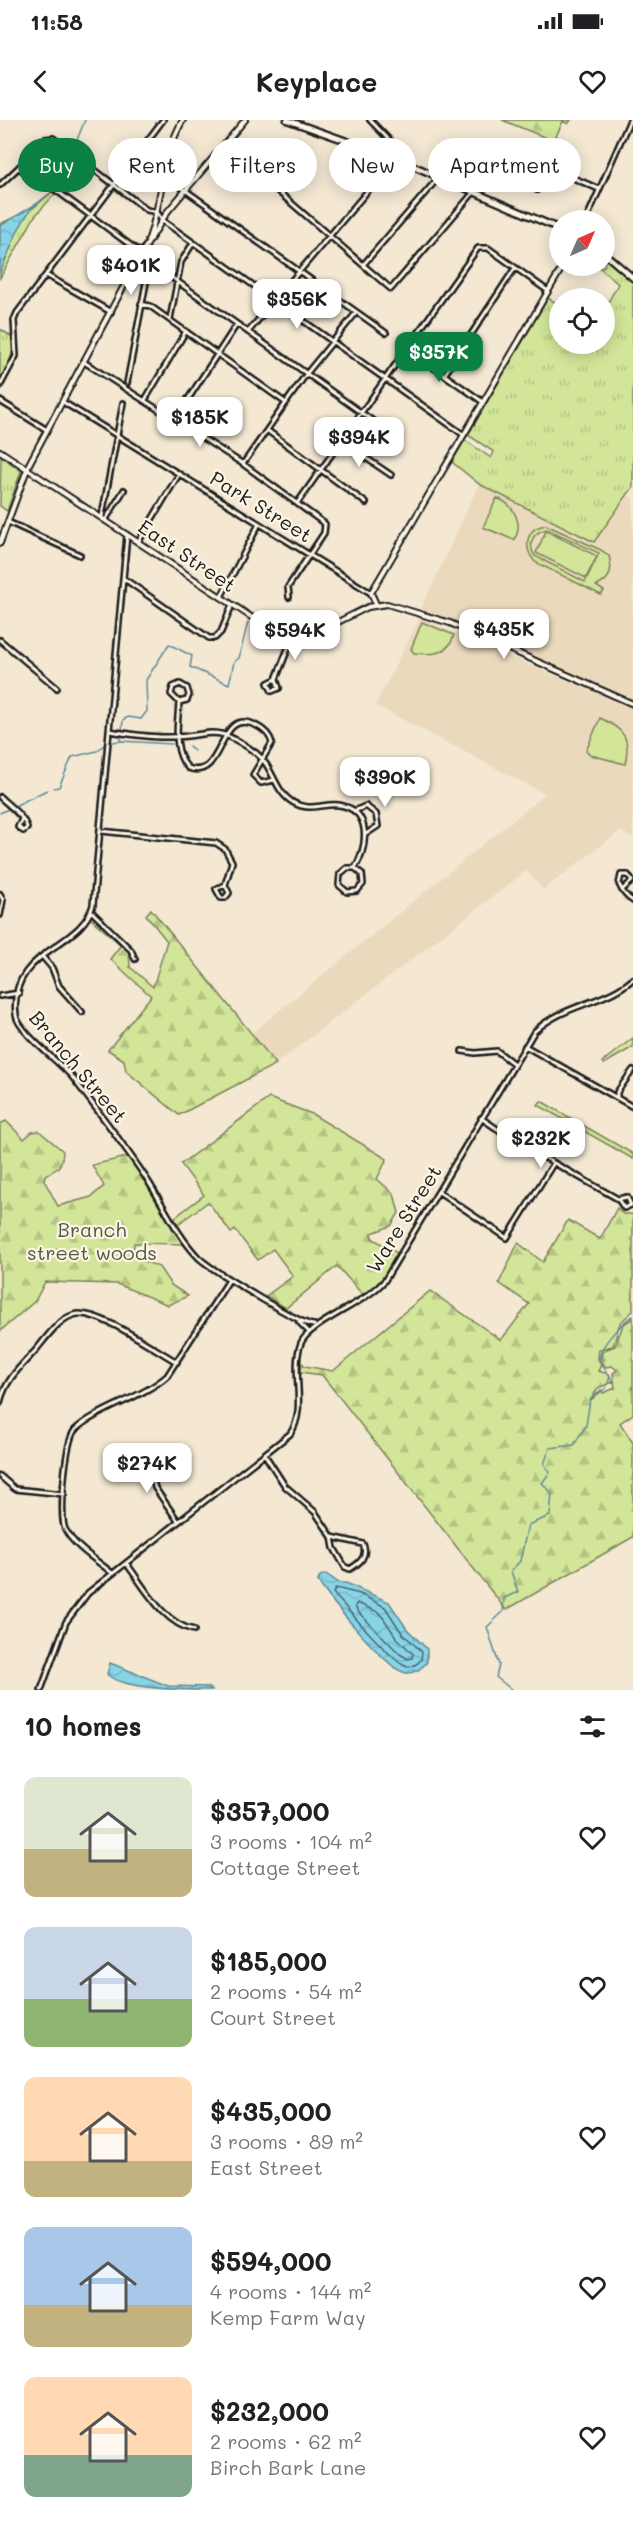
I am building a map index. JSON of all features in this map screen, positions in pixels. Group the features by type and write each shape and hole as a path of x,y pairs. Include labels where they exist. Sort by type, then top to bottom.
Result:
{"main road":[{"path":"174,138 183,120"},
{"path":"230,138 244,120"},
{"path":"287,120 338,138"},
{"path":"197,177 209,163"},
{"path":"145,247 157,212 161,192"},
{"path":"0,543 28,469 47,430 145,247 168,211 184,192"},
{"path":"473,192 549,224"},
{"path":"157,212 168,211"},
{"path":"615,262 633,278"},
{"path":"376,604 371,593 557,276"},
{"name":"East Street","path":"0,452 128,533 274,633 291,641"},
{"path":"291,641 306,638 376,604 405,608 450,623 633,704"}],"street":[{"path":"149,138 163,120"},
{"path":"370,120 387,138"},
{"path":"590,210 630,120"},
{"path":"0,185 18,168"},
{"path":"581,181 599,189"},
{"path":"363,265 428,190"},
{"path":"58,192 141,254"},
{"path":"0,386 16,356 15,316 108,192"},
{"path":"124,192 147,210 157,212 163,221 193,243 464,435"},
{"path":"184,192 386,333"},
{"path":"279,192 391,289 473,192"},
{"path":"248,332 366,192"},
{"path":"170,319 181,262 193,243"},
{"path":"127,382 151,256 145,247"},
{"path":"298,502 465,264 482,247 488,248 548,291"},
{"path":"150,262 387,431"},
{"path":"445,374 515,267"},
{"path":"46,275 111,312"},
{"path":"141,304 150,306 170,319 286,403"},
{"path":"243,464 306,373 356,313"},
{"path":"175,419 237,324"},
{"path":"145,400 186,331"},
{"path":"406,348 483,402"},
{"path":"84,362 243,464 298,502 326,526 324,533 288,587 289,597"},
{"path":"0,401 47,430"},
{"name":"Park Street","path":"63,402 371,593"},
{"path":"104,518 123,403"},
{"path":"267,431 366,503"},
{"path":"340,441 391,475"},
{"path":"139,541 179,474"},
{"path":"104,518 124,490"},
{"path":"8,522 80,555"},
{"path":"221,597 259,524"},
{"path":"128,533 101,831 91,911 131,950 135,959"},
{"path":"123,578 209,638 214,638 221,632 232,604"},
{"path":"0,640 57,688"},
{"path":"276,679 268,683 272,691 279,688 276,679 291,641"},
{"path":"180,684 187,688 189,695 184,702 179,702 173,699 171,691 180,684"},
{"path":"179,702 178,736 183,763 191,769 201,770 212,763 226,734 241,722 261,728 270,737 272,743 253,776 261,783 274,780"},
{"path":"110,731 159,737 202,732 226,734 262,759 286,798 302,807 340,805 354,811 362,822 366,834 361,857 355,868"},
{"path":"0,797 22,819"},
{"path":"354,811 366,806 376,814 378,826 366,834"},
{"path":"101,831 216,843 228,853 231,862 225,885 229,893 225,898 221,898 216,890 221,885 225,885"},
{"path":"355,868 362,874 363,884 357,891 349,892 341,887 339,877 345,869 355,868"},
{"path":"622,890 631,884 632,880 628,875 619,878 622,890 633,901"},
{"path":"0,894 3,900 0,915"},
{"name":"Branch Street","path":"91,911 84,922 42,956 24,974 16,1013 21,1025 71,1076 132,1157 190,1247 202,1261 229,1280 308,1326 318,1325"},
{"path":"42,956 52,968 59,986 81,1012"},
{"name":"Ware Street","path":"308,1331 338,1315 380,1286 534,1032 547,1021 618,990 633,980"},
{"path":"0,996 19,993"},
{"path":"525,1046 633,1107"},
{"path":"462,1051 475,1053 494,1051 514,1064"},
{"path":"617,1097 617,1092 633,1070"},
{"path":"481,1118 553,1164 618,1199 624,1208 631,1205 627,1197 618,1199"},
{"path":"439,1192 507,1238 553,1164"},
{"path":"112,1573 69,1536 63,1525 66,1449 73,1432 167,1376 229,1280"},
{"path":"0,1403 6,1384 59,1324 71,1315 93,1314 177,1362"},
{"name":"Branch Street","path":"298,1320 308,1331"},
{"path":"41,1690 73,1610 87,1593 265,1455 294,1428 300,1344 308,1331"},
{"path":"0,1381 6,1384"},
{"path":"146,1453 155,1488 179,1521"},
{"path":"265,1455 285,1486 306,1502 332,1537 334,1548 345,1567 350,1569 361,1561 365,1551 363,1544 332,1537"},
{"path":"0,1476 15,1489 64,1494"},
{"path":"126,1563 171,1620 184,1628 194,1630"}],"shaded area":[{"path":"479,484 594,542 629,496 633,498 633,700 421,609"},
{"path":"420,618 633,709 633,838 620,831 543,890 526,871 276,1064 252,1033 545,794 375,705"}],"green space":[{"path":"502,120 571,120 568,124 563,121 555,138 547,138"},
{"path":"52,192 55,194 35,216 0,278 0,224 33,208"},
{"path":"615,267 633,283 633,487 594,542 479,484 452,462 465,440 491,458 494,452 468,435 548,298 549,354 615,354 615,290 618,284 609,276 615,276"},
{"path":"0,329 14,338 10,360 0,380"},
{"path":"1,456 21,471 7,511 0,506"},
{"path":"497,498 508,505 516,515 518,528 514,540 483,527"},
{"path":"546,525 601,550 609,556 611,566 609,574 601,584 596,586 604,591 601,595 535,562 529,551 528,539 530,534","holes":["547,529 599,553 585,582 535,556 532,543 535,535"]},
{"path":"546,531 597,556 586,578 536,553"},
{"path":"422,622 454,635 448,647 439,652 414,653 411,649"},
{"path":"600,718 615,726 624,735 627,747 625,764 591,755 586,751"},
{"path":"151,909 276,1064 179,1115 126,1071 124,1060 108,1050 151,996 110,959 121,945 92,920 96,919 129,951 130,967 153,987 167,941 146,915"},
{"path":"633,1038 633,1047 604,1064 602,1062"},
{"path":"269,1098 312,1114 387,1159 377,1179 394,1194 399,1213 391,1226 372,1233 372,1238 397,1253 381,1282 363,1295 337,1266 286,1308 266,1296 293,1276 273,1249 258,1260 235,1230 231,1233 208,1202 178,1224 174,1218 204,1195 181,1164"},
{"path":"541,1101 633,1154 633,1159 538,1105"},
{"name":"Branch street woods","path":"6,1121 24,1139 32,1132 39,1131 63,1151 59,1166 45,1175 44,1180 58,1206 91,1197 104,1186 92,1165 131,1156 188,1244 134,1243 133,1257 159,1267 171,1285 188,1296 168,1305 117,1284 45,1282 35,1301 0,1331 0,1124"},
{"path":"617,1208 623,1214 633,1214 633,1311 620,1323 613,1346 599,1349 598,1358 601,1365 598,1371 609,1374 613,1382 598,1388 590,1401 601,1390 603,1393 615,1388 613,1373 617,1370 612,1366 605,1367 601,1357 602,1351 615,1346 623,1325 633,1318 633,1414 620,1423 633,1443 633,1537 506,1610 322,1375 301,1372 302,1363 305,1366 333,1371 430,1291 501,1340 529,1304 499,1283 518,1243 543,1262 568,1220 600,1239"}],"water":[{"path":"41,201 30,210 18,230 0,273 0,226"},
{"path":"326,1574 339,1583 346,1583 389,1602 407,1629 427,1649 427,1662 416,1671 407,1673 384,1658 324,1590 318,1581 320,1576"},
{"path":"110,1663 168,1686 207,1687 213,1690 156,1688 126,1683 107,1674"}],"waterway":[{"path":"40,201 58,187 85,120"},
{"path":"122,730 123,720 128,717 141,719 147,711 146,680 169,644 192,656 190,667 229,684 234,662 239,658 248,622"},
{"path":"112,742 121,741 121,736"},
{"path":"121,741 172,744"},
{"path":"54,788 59,787 72,757 97,751 105,744"},
{"path":"189,746 194,751"},
{"path":"0,813 47,790"},
{"path":"512,1690 496,1677 499,1665 487,1627 503,1612 504,1598 518,1592 511,1571 520,1561 528,1525 550,1516 552,1493 542,1483 550,1472 544,1464 550,1448 574,1445 586,1425 590,1400 606,1388 610,1377 600,1360 602,1348 617,1329 633,1316"}]}
